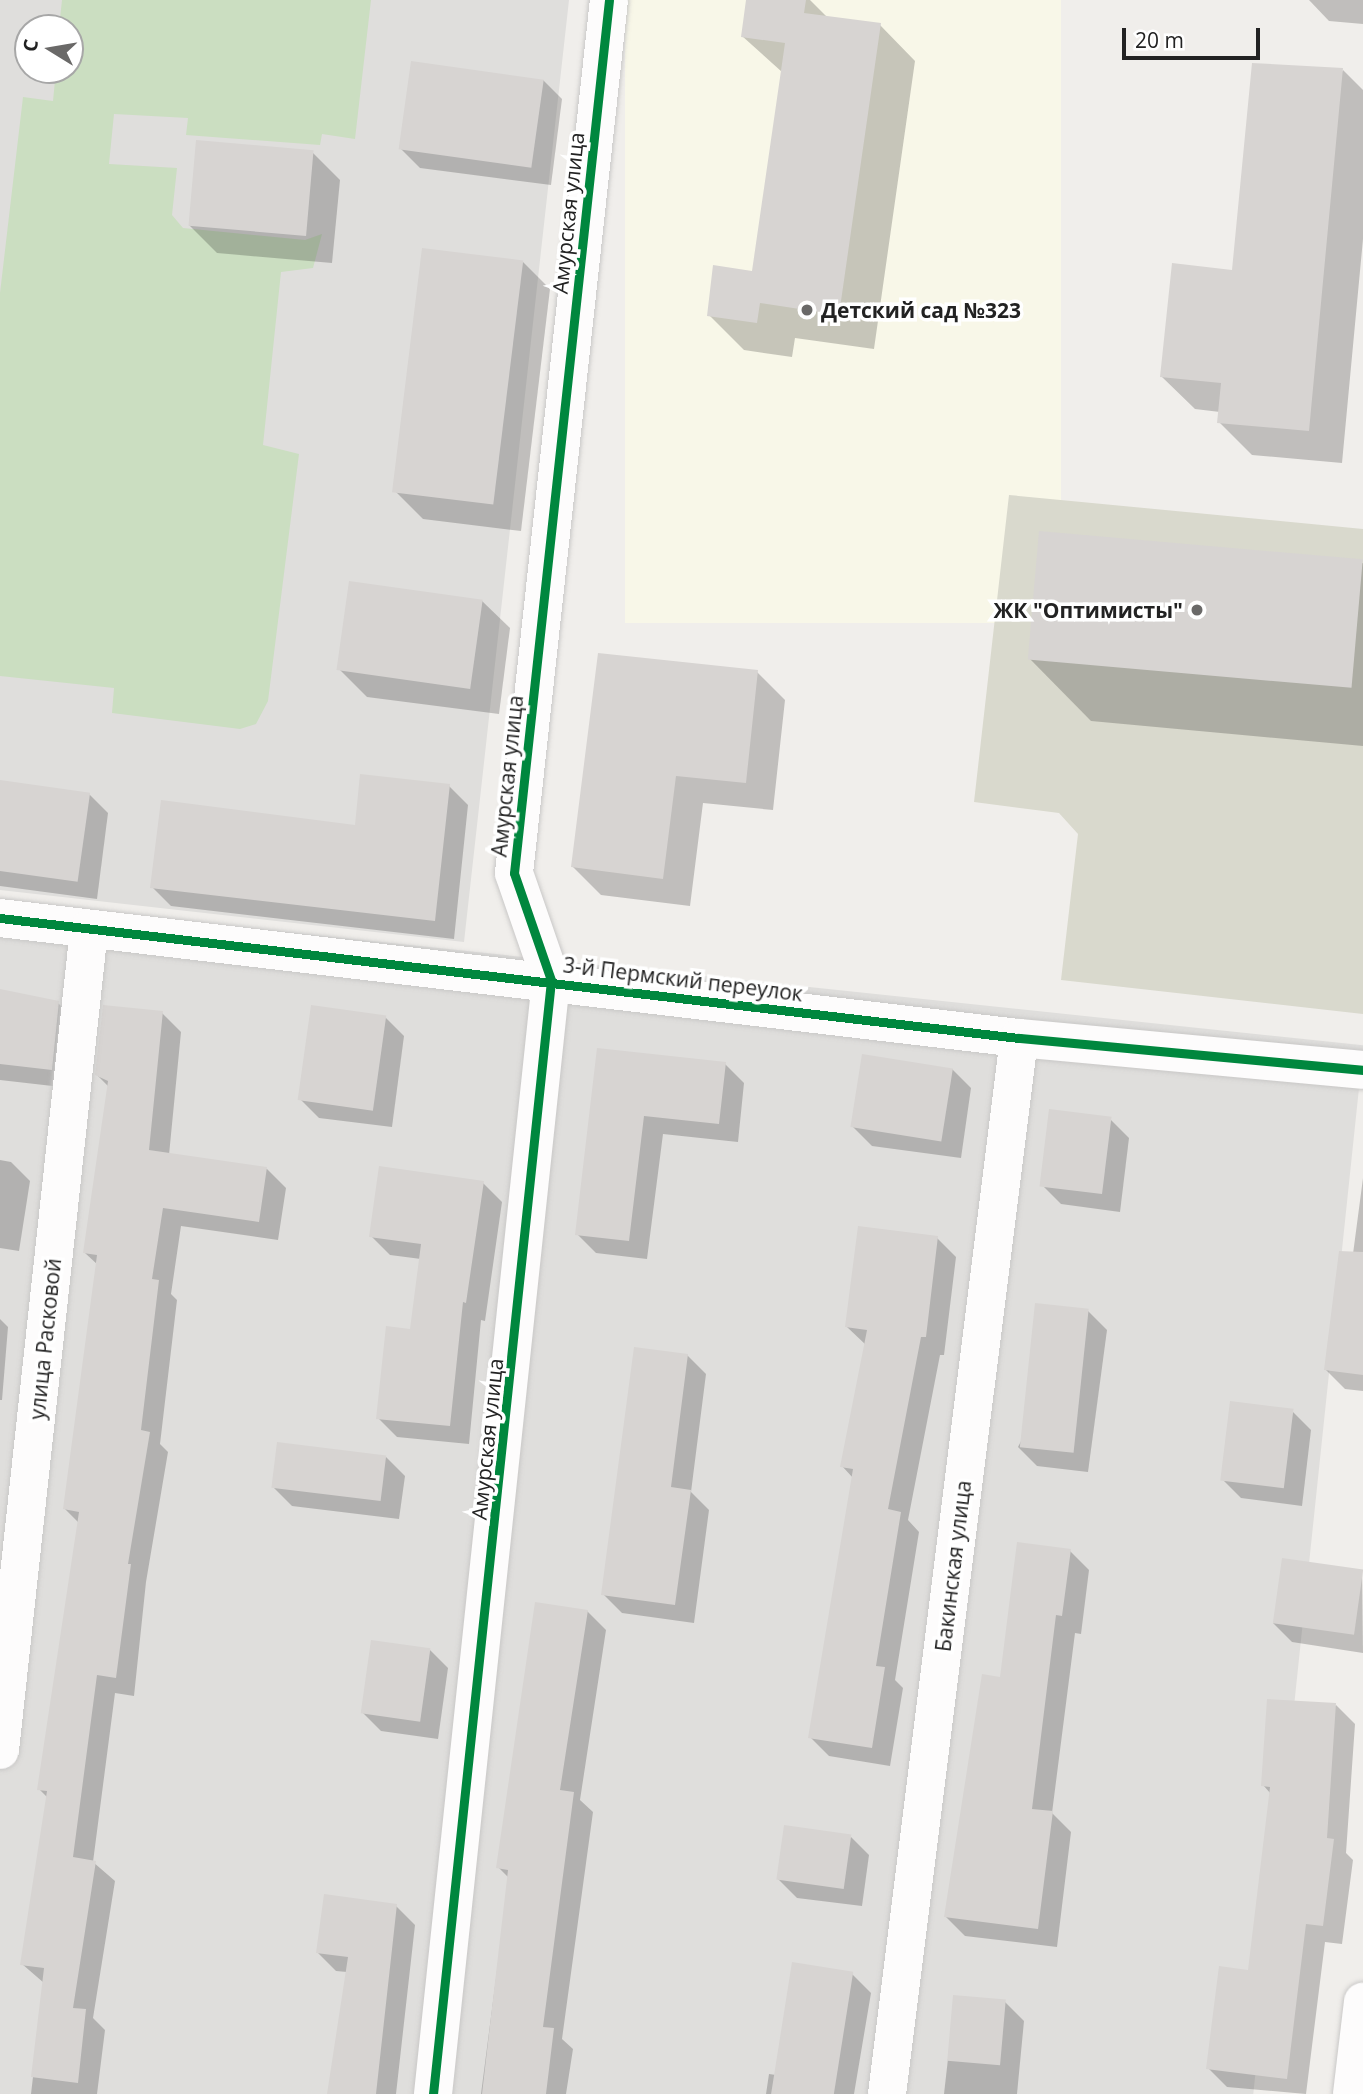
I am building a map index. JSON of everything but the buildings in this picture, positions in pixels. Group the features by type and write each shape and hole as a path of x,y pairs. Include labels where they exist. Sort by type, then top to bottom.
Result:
{"street":[{"name":"Амурская улица","path":"433,2094 534,1172 551,980 514,873 609,0"},
{"name":"3-й Пермский переулок","path":"0,918 551,980 1019,1038 1363,1070"},
{"name":"улица Расковой","path":"0,1749 89,929"},
{"name":"Бакинская улица","path":"887,2094 1019,1038"},
{"path":"1352,2094 1363,2002"}],"shaded area":[{"path":"0,0 569,0 464,942 0,890"},
{"name":"Детский сад №323","path":"625,0 1061,0 1061,623 625,623"},
{"path":"1009,495 1363,529 1363,1014 1061,980 1078,834 1059,813 974,802"},
{"path":"0,902 1363,1045 1253,2094 0,2094"}],"green space":[{"path":"62,0 371,0 355,139 322,134 320,145 186,135 188,118 114,114 109,164 177,168 172,215 183,228 305,240 322,234 313,268 281,272 263,445 299,454 268,701 256,724 240,729 112,713 114,688 0,676 0,293 23,97 53,101 55,84 84,84 84,14 60,14"}],"cycle path":[{"path":"433,2094 551,980 514,873 609,0"},
{"path":"0,918 1019,1038 1363,1070"}],"place":[{"name":"Детский сад №323","path":"807,310"},
{"name":"ЖК \"Оптимисты\"","path":"1197,610"}]}
